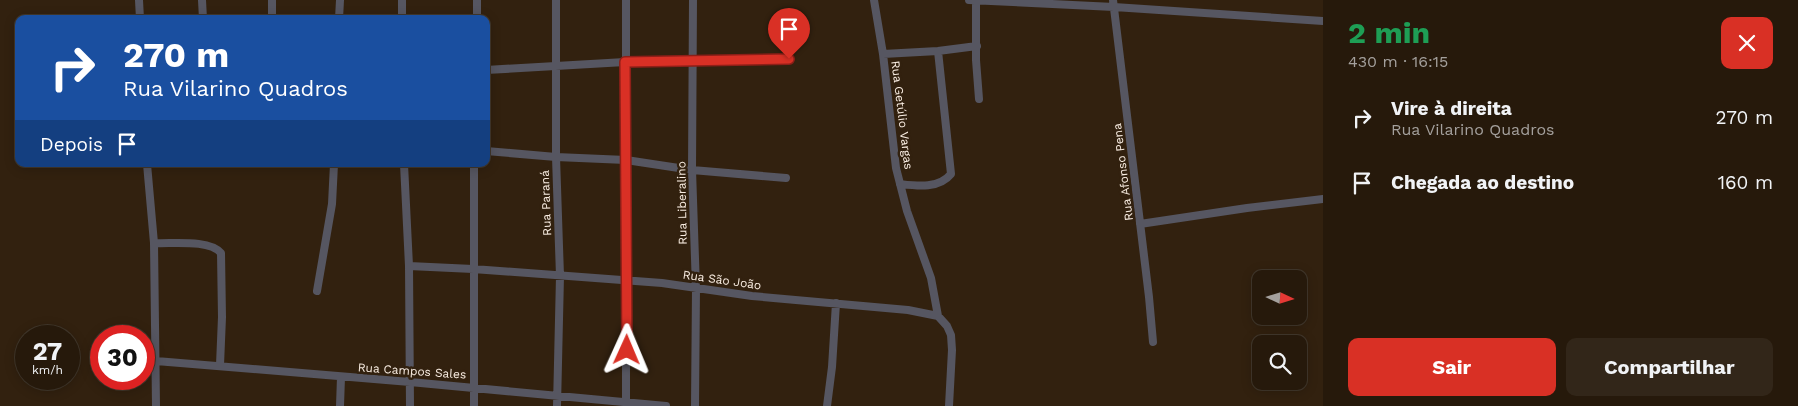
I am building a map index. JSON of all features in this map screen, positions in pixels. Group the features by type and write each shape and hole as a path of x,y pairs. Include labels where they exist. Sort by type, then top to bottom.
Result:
{"street":[{"path":"139,0 140,15"},
{"path":"202,0 203,15"},
{"path":"272,0 272,15"},
{"path":"339,15 340,0"},
{"path":"402,0 402,15"},
{"path":"477,0 477,15"},
{"name":"Rua Paraná","path":"556,0 556,157 560,276 557,406"},
{"path":"626,0 626,404"},
{"name":"Rua Liberalino","path":"694,0 692,170 696,288 695,406"},
{"name":"Rua Getúlio Vargas","path":"874,0 883,54 896,168 907,211 932,278 938,316"},
{"path":"970,0 1114,4 1323,22"},
{"path":"976,0 976,60 979,99"},
{"name":"Rua Afonso Pena","path":"1114,4 1150,297 1153,342"},
{"path":"883,54 938,51 977,46"},
{"path":"900,184 922,186 943,183 951,174 938,51"},
{"path":"490,70 625,62 789,59"},
{"path":"490,151 626,160 692,170 786,178"},
{"path":"147,167 154,244 156,406"},
{"path":"317,291 332,204 334,167"},
{"path":"404,167 409,266 410,406"},
{"path":"474,167 474,406"},
{"path":"1140,224 1323,199"},
{"path":"154,244 206,244 217,248 221,252 222,318 220,365"},
{"name":"Rua São João","path":"409,266 473,268 627,280 752,296 908,310 938,316"},
{"path":"827,406 832,367 836,303"},
{"path":"938,316 948,326 951,335 952,350 948,406"},
{"name":"Rua Campos Sales","path":"156,361 474,387 626,404 666,406"},
{"path":"340,406 342,377"}],"route":[{"path":"627,350 625,62 789,59"}]}
